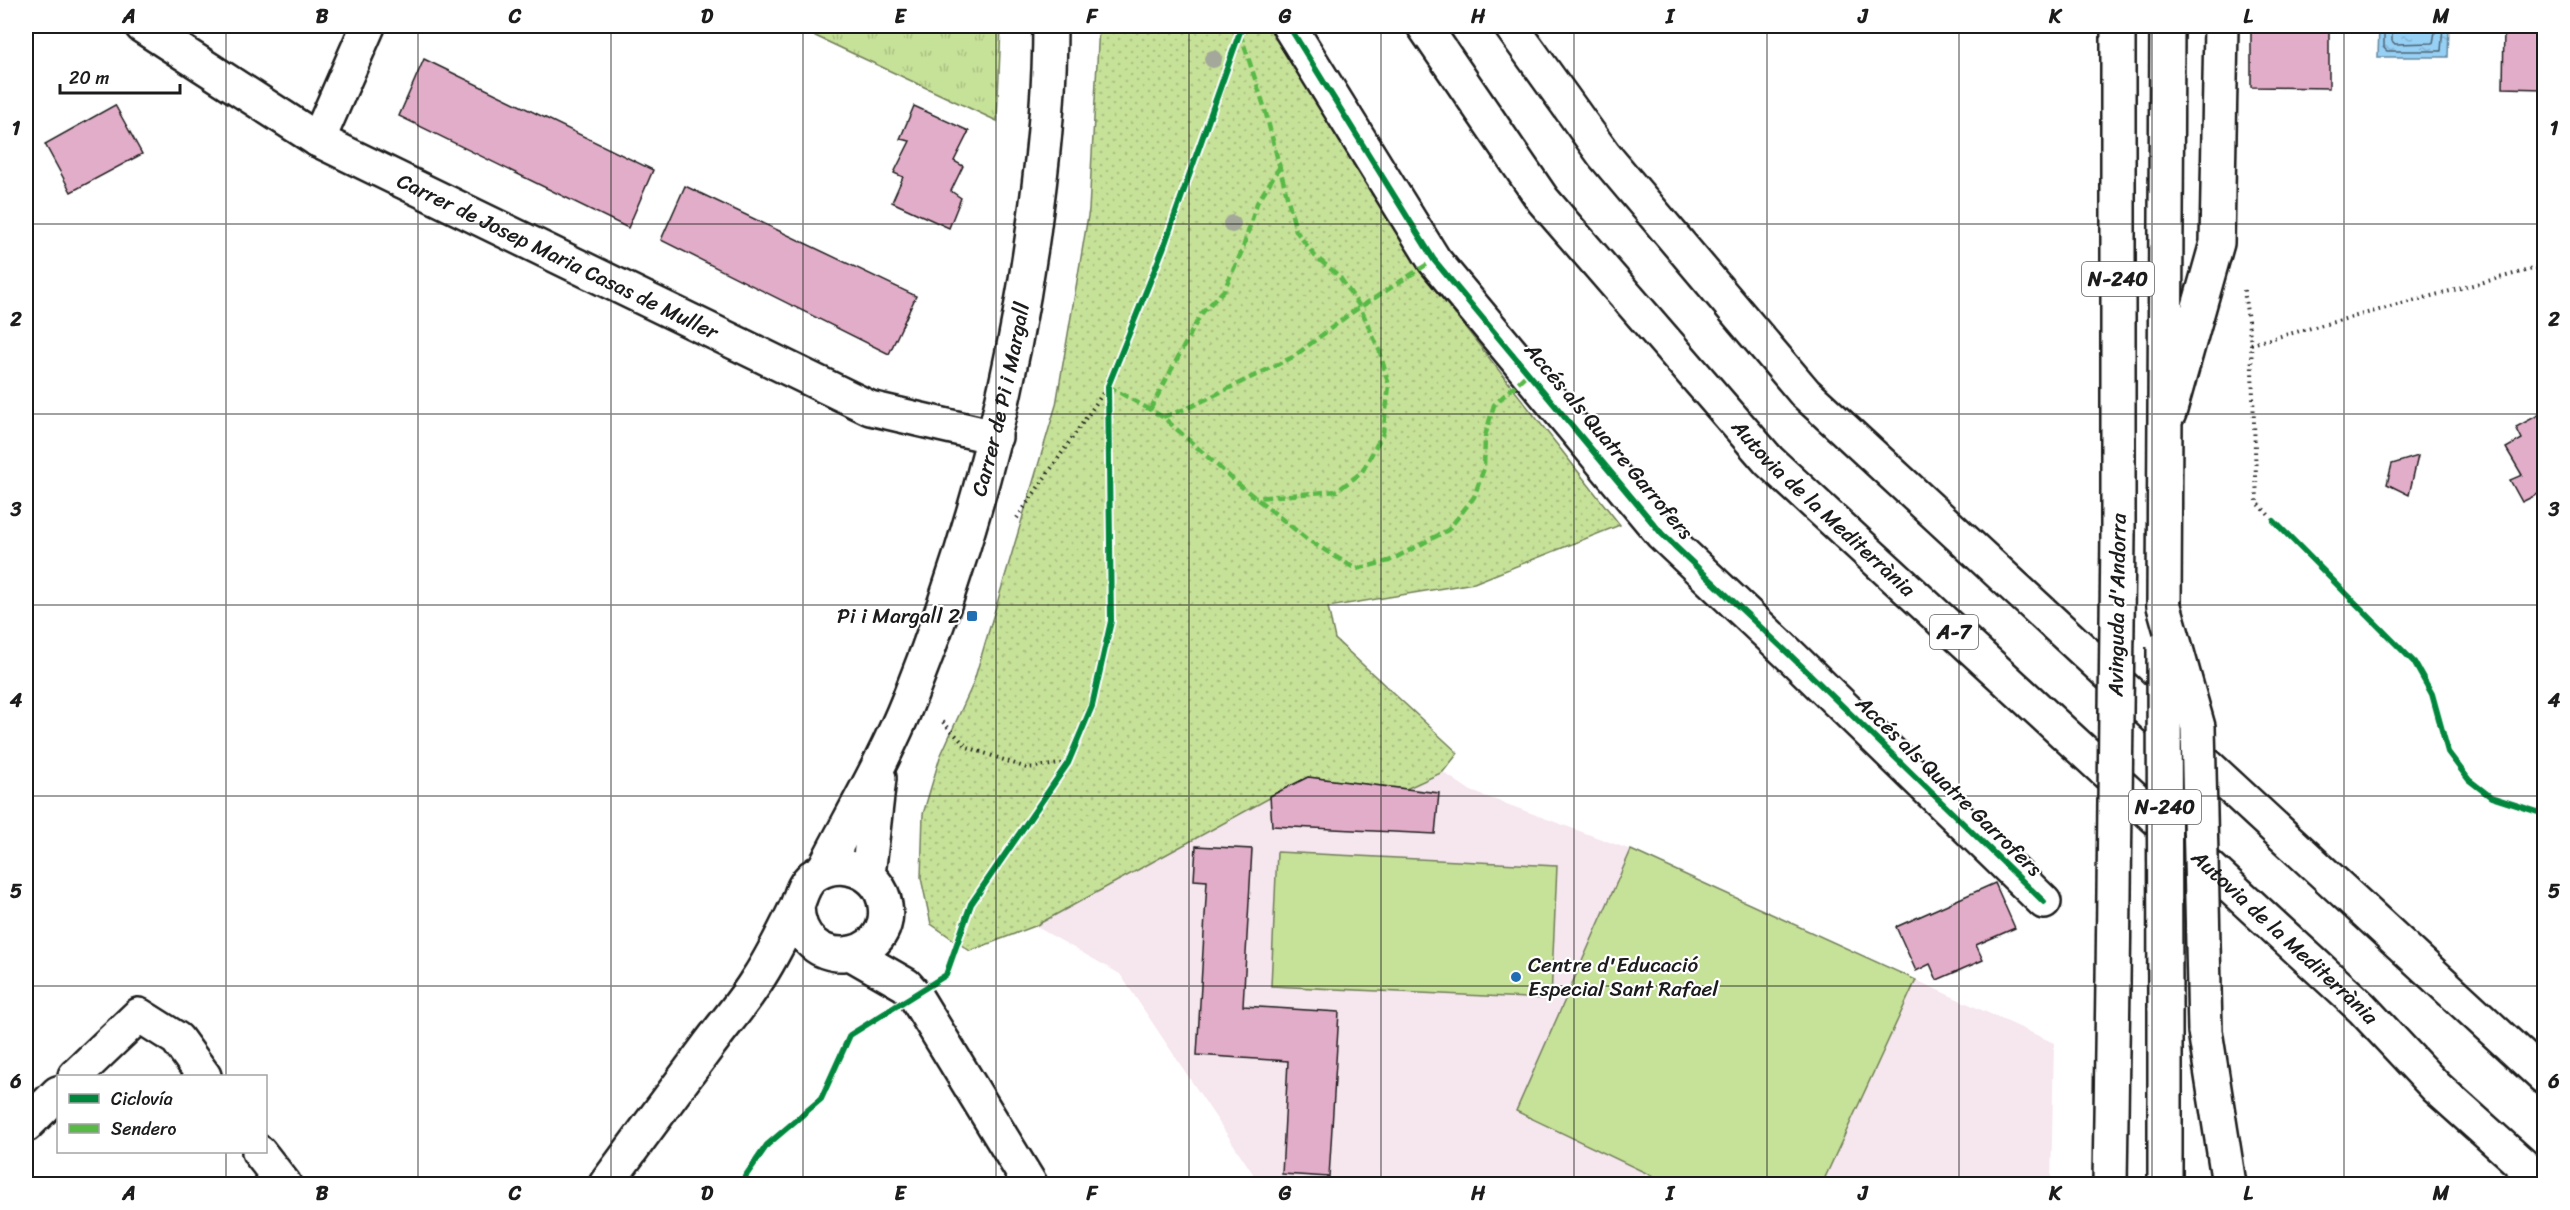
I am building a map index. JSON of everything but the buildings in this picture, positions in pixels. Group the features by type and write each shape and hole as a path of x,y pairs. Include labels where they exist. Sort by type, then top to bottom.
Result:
{"main road":[{"name":"Carrer de Josep Maria Casas de Muller","path":"141,26 318,140 870,408 995,437"},
{"path":"318,140 368,26"},
{"name":"Carrer de Pi i Margall","path":"606,1185 758,980 806,884 824,869 908,701 971,526 995,437 1016,340 1031,251 1043,156 1050,26"},
{"name":"Accés als Quatre Garrofers","path":"1288,26 1434,260 1662,534 2044,902"},
{"name":"Autovia de la Mediterrània","path":"1424,26 1543,200 1769,461 2362,1008 2436,1087 2544,1184"},
{"path":"1511,26 1604,155 1805,393 2544,1077"},
{"name":"Avinguda d'Andorra","path":"2110,1185 2118,533 2118,26"},
{"name":"N-240","path":"2164,1185 2164,432 2167,26"},
{"path":"2164,432 2217,243 2221,26"},
{"path":"2164,606 2198,727 2205,1031 2229,1185"},
{"name":"Carrer de Pi i Margall","path":"868,875 881,756"},
{"path":"824,869 854,868 868,875 880,888 885,906 884,924 906,985"},
{"path":"797,906 797,919 802,932 820,950 836,955 852,954 866,948 877,938 884,924"},
{"name":"Carrer de Pi i Margall","path":"758,980 820,950"},
{"path":"852,954 906,985 914,994 1030,1185"},
{"path":"77,1075 139,1015 177,1039 203,1075"},
{"path":"26,1125 57,1094"},
{"path":"261,1153 284,1185"}],"path":[{"path":"2251,344 2544,266"},
{"path":"2244,285 2251,344 2257,502 2282,529"},
{"path":"1017,518 1108,386 1112,375"},
{"path":"1108,386 1108,398"},
{"path":"943,722 967,747 1027,768 1068,763"},
{"path":"1062,772 1072,753"}],"shaded area":[{"name":"Centre d'Educació Especial Sant Rafael","path":"1443,772 1471,791 1631,850 2054,1043 2051,1184 1260,1184 1120,974 1035,926 1308,777 1406,789"}],"green space":[{"path":"794,26 1001,26 997,121"},
{"path":"1099,26 1270,26 1436,290 1620,525 1474,583 1328,607 1335,639 1458,753 1443,772 1406,789 1308,777 1035,926 970,951 931,924 921,878 923,814 940,757 973,684 1056,405 1089,210"},
{"path":"1631,850 1916,980 1822,1184 1669,1184 1516,1111"},
{"path":"1277,852 1557,866 1551,999 1271,986"}],"water":[{"path":"2379,26 2449,26 2448,57 2378,57"}],"marked path":[{"path":"1240,33 1264,106 1296,231 1315,256 1339,276 1360,307 1380,352 1389,386 1383,433 1362,472 1337,491 1255,498"},
{"path":"1150,410 1201,314 1224,290 1242,251 1257,203 1279,168"},
{"path":"1163,417 1188,408 1293,357 1351,313 1434,260"},
{"path":"1108,386 1163,417 1237,483 1308,540 1356,569 1389,561 1448,530 1474,497 1484,468 1485,436 1494,405 1528,373"}],"cycle path":[{"path":"740,1184 767,1145 821,1099 850,1035 946,975 971,904 1068,763 1092,706 1111,621 1108,386 1163,249 1242,26"},
{"path":"1289,26 1434,260 1662,534 2044,902"},
{"path":"2274,521 2414,662 2432,694 2448,752 2469,780 2491,797 2544,814"}],"place":[{"name":"Pi i Margall 2","path":"972,616"},
{"name":"Centre d'Educació Especial Sant Rafael","path":"1516,977"}]}
